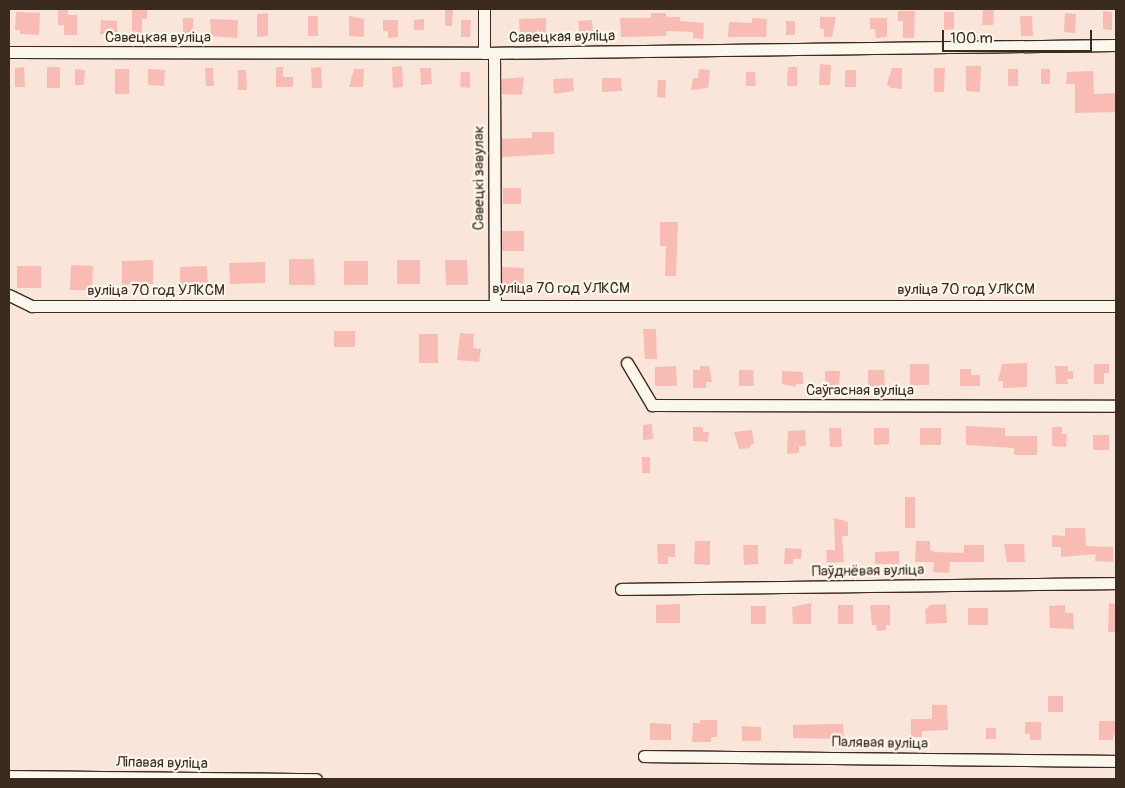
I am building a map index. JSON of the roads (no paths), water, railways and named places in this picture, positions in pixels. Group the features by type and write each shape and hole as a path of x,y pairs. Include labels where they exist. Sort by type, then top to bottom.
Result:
{"street":[{"name":"Савецкі завулак","path":"484,9 489,53 494,304"},
{"name":"Савецкая вуліца","path":"9,52 489,53 1116,45"},
{"name":"вуліца 70 год УЛКСМ","path":"9,295 32,306 494,304 1116,306"},
{"name":"Саўгасная вуліца","path":"627,363 652,405 1116,406"},
{"name":"Паўднёвая вуліца","path":"621,589 1116,583"},
{"name":"Палявая вуліца","path":"644,756 1116,761"},
{"name":"Ліпавая вуліца","path":"9,776 316,779"}]}
